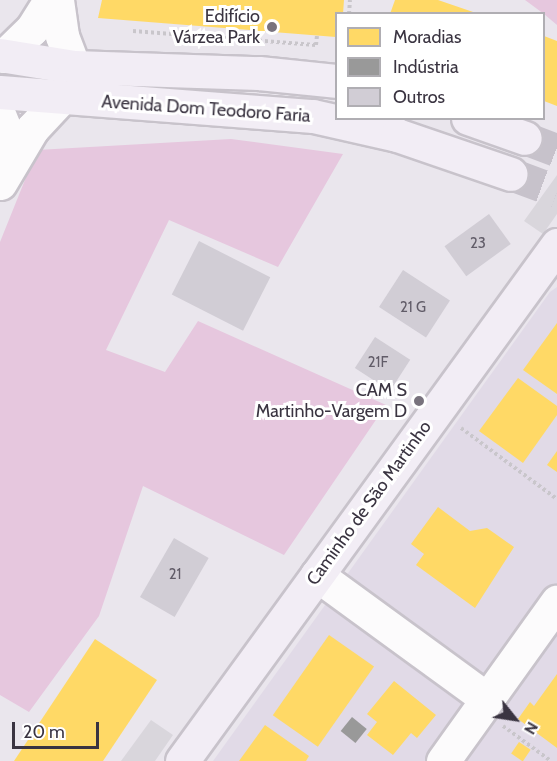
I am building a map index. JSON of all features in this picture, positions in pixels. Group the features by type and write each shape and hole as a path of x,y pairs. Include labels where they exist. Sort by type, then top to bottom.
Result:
{"main road":[{"name":"Avenida Dom Teodoro Faria","path":"2,56 74,67 259,72 335,81"},
{"name":"Avenida Dom Teodoro Faria","path":"0,92 60,99 313,116 397,135 511,174"},
{"path":"474,120 525,138"},
{"name":"Caminho de São Martinho","path":"182,761 557,245"}],"street":[{"path":"2,56 32,29 50,0"},
{"path":"57,0 62,36 74,67"},
{"path":"2,178 32,129 60,99"},
{"path":"0,117 4,127 2,178"},
{"path":"317,575 494,712"},
{"path":"443,761 494,712 557,603"}],"path":[{"path":"133,31 227,35 316,45 317,36"},
{"path":"453,422 557,499"},
{"path":"494,712 551,761"}],"shaded area":[{"path":"525,0 557,0 557,25 545,15 545,12 541,12"},
{"path":"231,139 343,154 278,267 169,220 106,350 165,372 198,321 386,405 284,555 143,486 99,616 29,712 0,695 0,242 37,150"},
{"path":"557,175 557,214 543,234 524,221"},
{"path":"557,287 557,761 213,761 550,292"},
{"path":"151,720 173,735 155,761 121,761"}],"building: Moradias":[{"name":"Edifício Várzea Park","path":"102,0 344,0 343,12 335,12 335,37 98,18"},
{"path":"395,0 438,0 473,12 391,12"},
{"path":"545,36 557,41 557,106 545,101"},
{"path":"557,323 557,394 523,370"},
{"path":"518,378 557,406 557,415 523,463 479,431"},
{"path":"557,451 557,472 547,465"},
{"path":"438,507 470,531 487,528 514,547 475,608 416,565 424,554 411,544"},
{"path":"329,635 374,667 318,747 273,715"},
{"path":"95,639 157,680 103,761 14,761"},
{"path":"557,674 557,748 518,719 530,702 534,706"},
{"path":"394,681 436,715 417,738 411,733 393,755 367,735 377,722 367,714"},
{"path":"265,725 309,756 306,761 239,761"},
{"path":"519,742 531,750 523,761 511,754"}],"building: Indústria":[{"path":"352,717 367,729 355,743 341,731"}],"building: Outros":[{"path":"489,214 511,244 466,276 445,246"},
{"path":"199,241 270,277 243,331 172,294"},
{"path":"403,270 450,300 426,337 379,307"},
{"path":"375,337 410,360 390,391 355,368"},
{"path":"174,538 209,558 175,617 140,597"}],"tunnel":[{"path":"525,138 557,150"},
{"path":"511,174 557,191"}],"place":[{"name":"Edifício Várzea Park","path":"272,27"},
{"name":"CAM S Martinho-Vargem D","path":"419,401"}]}
